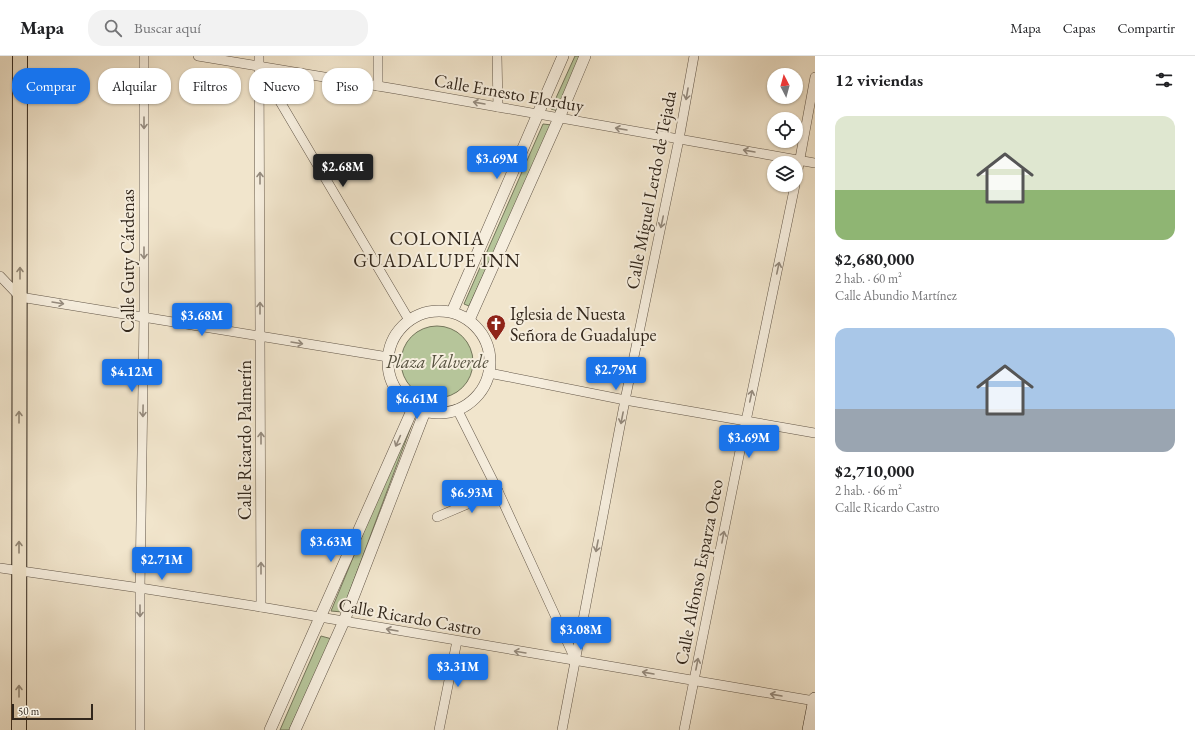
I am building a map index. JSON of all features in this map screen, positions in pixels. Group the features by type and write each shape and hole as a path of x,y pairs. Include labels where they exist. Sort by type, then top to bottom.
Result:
{"main road":[{"path":"18,730 20,56"},
{"path":"809,730 815,700"}],"street":[{"name":"Calle Guty Cárdenas","path":"140,730 140,588 144,317 144,56"},
{"name":"Calle Ernesto Elorduy","path":"198,56 776,156"},
{"name":"Calle Ricardo Palmerín","path":"259,56 261,607"},
{"path":"378,56 378,86"},
{"path":"497,56 498,107"},
{"path":"452,312 563,56"},
{"path":"469,320 560,118 585,56"},
{"name":"Calle Miguel Lerdo de Tejada","path":"562,730 625,400 679,140 694,56"},
{"path":"259,66 409,320"},
{"path":"801,156 815,77"},
{"name":"Calle Ernesto Elorduy","path":"803,161 815,163"},
{"name":"Calle Alfonso Esparza Oteo","path":"684,730 794,192"},
{"path":"0,276 20,297 388,357"},
{"path":"428,312 452,312 469,320 479,329 486,341 490,356 489,373 485,384 476,396 464,406 446,412 425,411 414,406 400,395 391,380 388,357 393,340 399,330 409,320 428,312"},
{"path":"489,373 625,400 815,433"},
{"path":"270,730 414,406"},
{"path":"457,409 498,491 576,661"},
{"path":"295,730 344,621 425,411"},
{"path":"437,517 498,491"},
{"name":"Calle Ricardo Castro","path":"0,568 261,607 319,618 815,700"},
{"path":"439,730 458,641"}],"green space":[{"path":"575,56 583,56 558,111 551,109"},
{"path":"543,124 552,125 469,306 464,304"},
{"name":"Plaza Valverde","path":"437,326 457,332 467,342 473,362 467,382 457,392 437,398 417,392 407,382 401,362 407,342 417,332"},
{"path":"409,422 412,424 342,612 331,611"},
{"path":"321,636 332,639 289,730 280,730"}],"place":[{"name":"Iglesia de Nuesta Señora de Guadalupe","path":"496,341"}],"district":[{"name":"COLONIA GUADALUPE INN","path":"437,249"}]}
